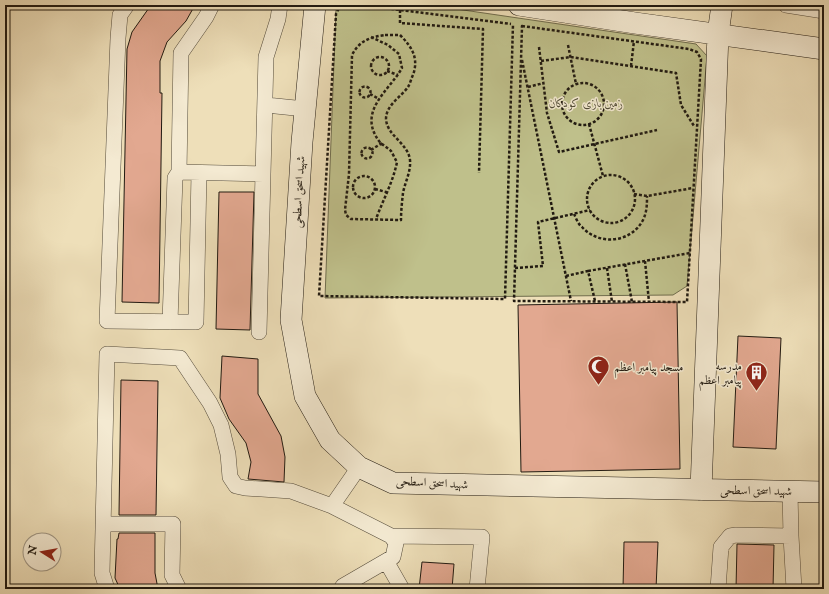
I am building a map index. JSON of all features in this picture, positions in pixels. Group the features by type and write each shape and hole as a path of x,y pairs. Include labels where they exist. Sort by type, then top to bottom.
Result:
{"street":[{"path":"127,5 120,15 118,38 107,321 196,322 199,172"},
{"path":"170,322 175,178 179,172 182,53 206,17 212,5"},
{"path":"259,332 266,105 266,57 278,19 280,5"},
{"name":"شهید اسحق اسطحی","path":"316,5 302,142 291,320 305,396 330,440 359,467 393,483 824,492"},
{"path":"520,5 635,32 718,34 824,49"},
{"path":"701,490 718,34 722,5"},
{"path":"786,5 824,11"},
{"path":"266,105 305,109"},
{"path":"179,172 263,174"},
{"path":"107,589 102,573 107,354 180,358 210,403 221,425 228,454 230,477 236,486 291,491 332,506 391,536 482,537 477,589"},
{"path":"332,506 359,467"},
{"path":"790,492 794,589"},
{"path":"103,524 173,524 172,575 179,589"},
{"path":"341,589 343,586 393,557 396,544 391,536"},
{"path":"718,589 720,547 730,536 791,536"},
{"path":"386,561 402,589"}],"path":[{"path":"347,5 340,6 336,14 320,296 505,299 513,24 361,5"},
{"path":"400,10 400,24 483,29 479,173"},
{"path":"522,26 635,32 697,52 701,59 687,302 514,301 522,26"},
{"path":"631,66 635,32"},
{"path":"400,35 410,45 415,59 415,69 409,86 390,107 386,120 391,132 407,152 410,159 410,169 403,198 401,220 351,219 346,216 345,210 349,174 352,55 356,47 362,41 371,37 400,35"},
{"path":"371,37 388,45 399,54 402,68 379,99 374,109 372,122 375,132 382,144 391,152 397,162 394,175 376,219"},
{"path":"568,44 576,84"},
{"path":"539,47 547,113 559,152 657,130"},
{"path":"521,55 571,301"},
{"path":"541,62 570,57 676,73 681,105 697,130"},
{"path":"375,59 384,59 388,62 389,66 387,71 384,74 376,74 373,72 371,67 372,62 375,59"},
{"path":"387,71 398,75"},
{"path":"528,87 544,83"},
{"path":"576,84 590,84 601,94 603,108 596,120 589,124 575,124 564,114 562,100 569,88 576,84"},
{"path":"365,86 369,87 371,90 370,94 368,97 364,97 361,95 360,89 365,86"},
{"path":"370,94 379,99"},
{"path":"589,124 603,176"},
{"path":"371,150 372,154 367,159 361,155 363,149 369,148 371,150 382,144"},
{"path":"603,176 619,176 626,180 631,186 634,194 635,202 632,210 619,222 602,222 595,217 587,203 587,194 590,186 603,176"},
{"path":"368,177 375,184 375,189 374,193 370,197 366,198 357,195 354,186 355,182 359,178 368,177"},
{"path":"634,194 647,196 694,188"},
{"path":"375,189 386,192"},
{"path":"574,214 580,226 587,233 596,238 615,240 627,235 637,228 646,213 647,196"},
{"path":"515,268 543,266 538,222 590,210"},
{"path":"566,276 690,253"},
{"path":"645,261 649,302"},
{"path":"626,264 632,302"},
{"path":"607,268 612,302"},
{"path":"588,271 595,302"}],"green space":[{"name":"زمین بازی کودکان","path":"342,5 429,5 696,44 707,56 687,286 673,295 325,298 336,10"}],"building":[{"path":"151,5 195,5 186,21 167,42 160,61 160,93 162,93 159,303 122,302 127,49 132,32"},
{"path":"219,192 254,192 250,330 216,329"},
{"name":"مسجد پیامبر اعظم","path":"677,302 680,469 521,472 518,305"},
{"name":"مدرسه پیامبر اعظم","path":"738,336 781,338 776,449 733,447"},
{"path":"222,356 258,359 258,394 281,436 285,457 284,482 248,479 251,462 246,443 229,419 220,398"},
{"path":"121,380 158,381 156,515 119,515"},
{"path":"119,533 155,533 155,573 158,589 120,589 115,578 117,539"},
{"path":"624,542 658,542 656,589 623,589"},
{"path":"737,544 774,545 773,589 736,589"},
{"path":"422,562 454,564 452,589 419,589"}],"place":[{"name":"مسجد پیامبر اعظم","path":"599,386"},
{"name":"مدرسه پیامبر اعظم","path":"757,392"}]}
